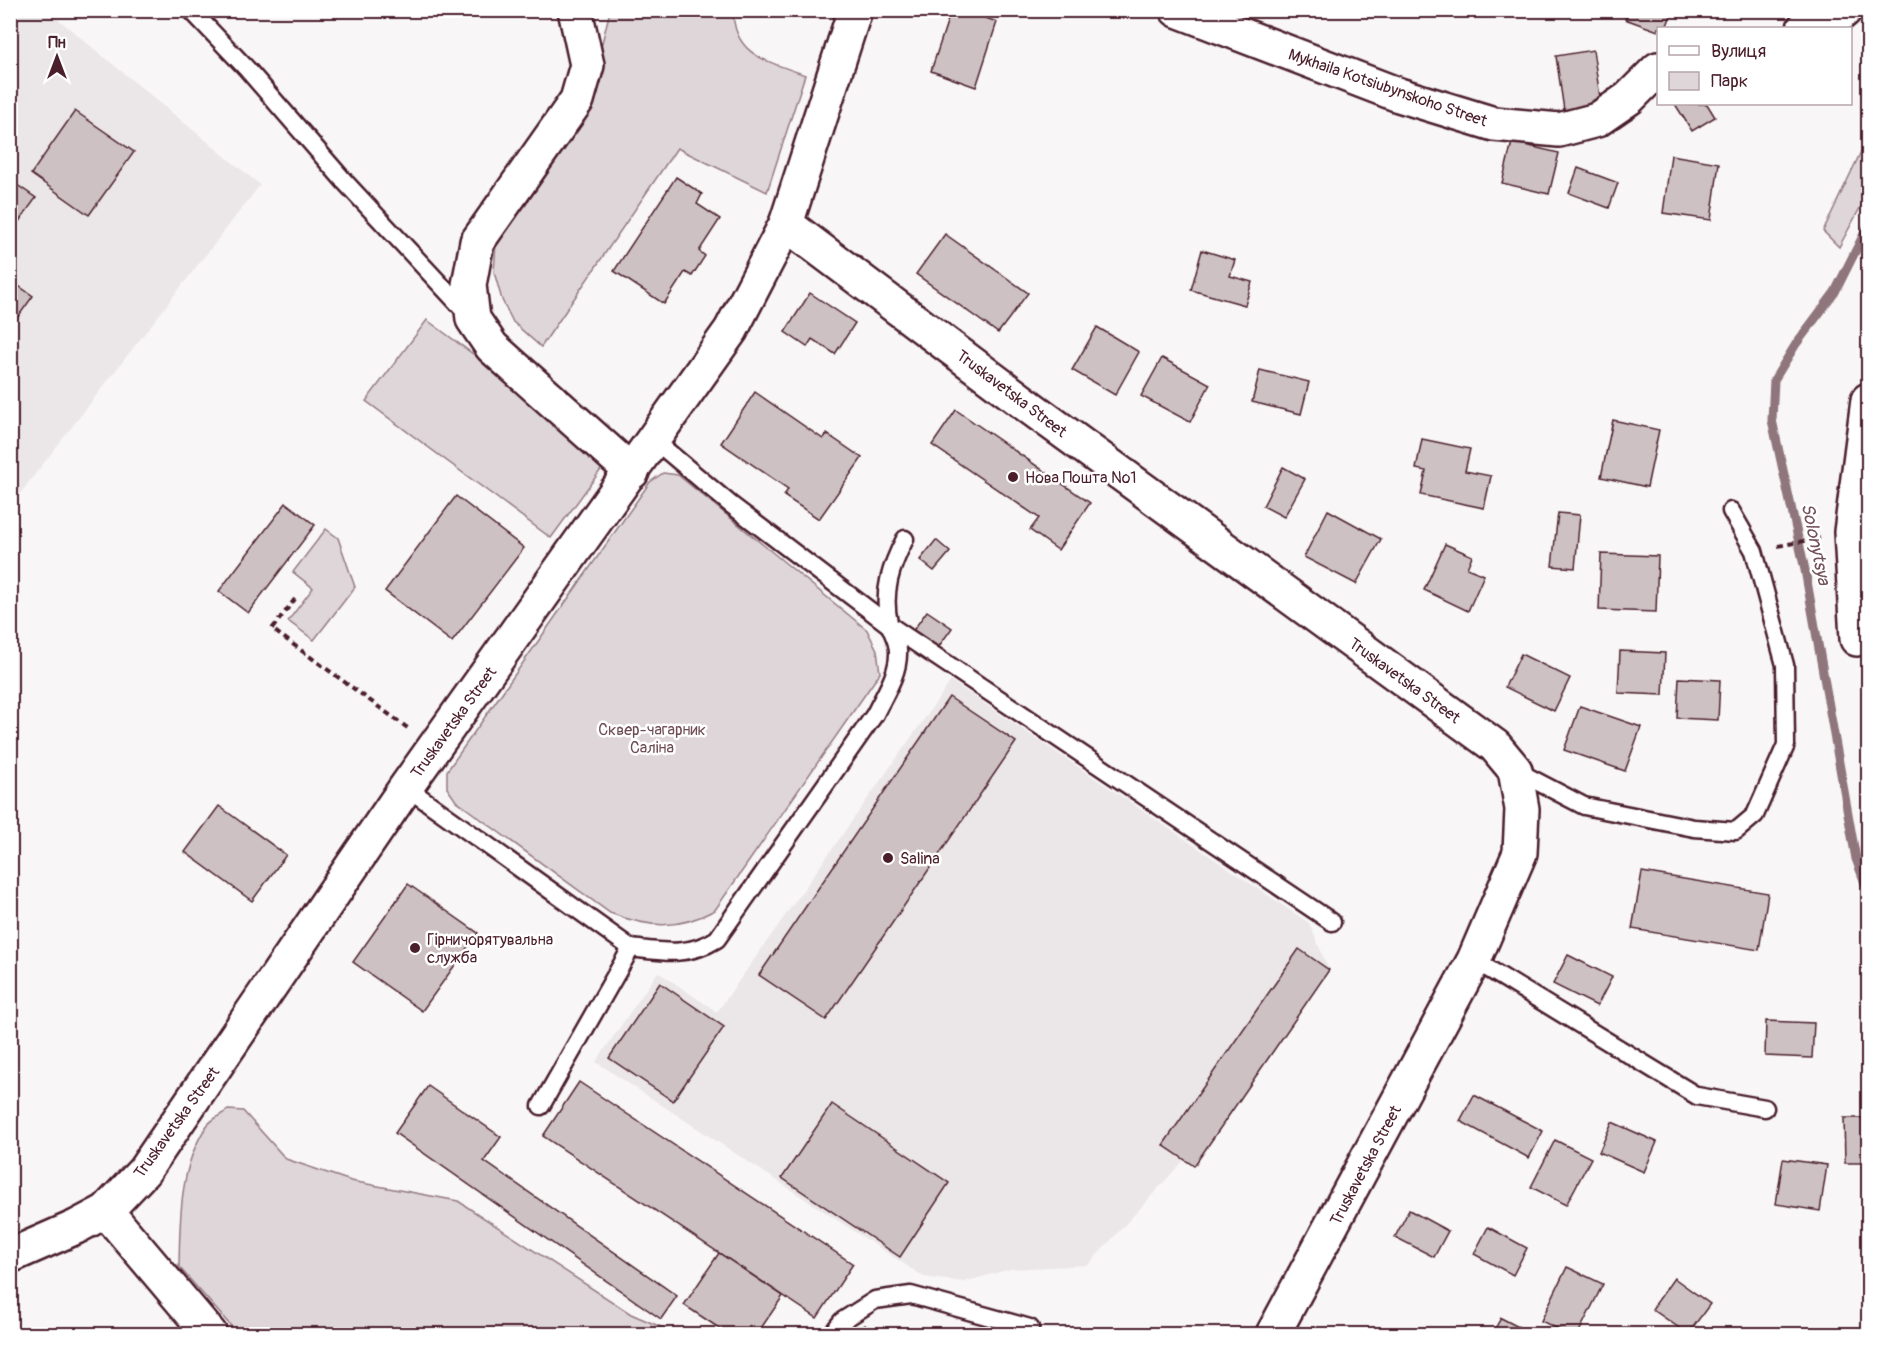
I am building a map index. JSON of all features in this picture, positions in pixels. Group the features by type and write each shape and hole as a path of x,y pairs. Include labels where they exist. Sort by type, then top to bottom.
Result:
{"street":[{"path":"575,10 587,65 577,100 477,242 470,285 472,319 492,347 632,472"},
{"name":"Truskavetska Street","path":"10,1256 106,1211 144,1171 406,787 731,330 786,224 855,10"},
{"name":"Mykhaila Kotsiubynskoho Street","path":"1177,10 1399,94 1494,124 1559,130 1597,120 1629,98 1657,71"},
{"path":"1825,27 1845,10"},
{"name":"Truskavetska Street","path":"786,224 1031,408 1496,746 1515,770 1522,809 1520,853 1474,960 1273,1335"},
{"path":"1857,639 1851,532 1869,400"},
{"path":"106,1211 210,1335"}],"lane":[{"path":"191,10 248,69 345,182 472,319"},
{"path":"654,440 730,504 889,625 1332,922"},
{"path":"1515,770 1584,806 1694,828 1736,831 1755,815 1786,745 1785,665 1754,551 1731,512"},
{"path":"406,787 631,948 672,952 700,949 717,939 875,714 894,675 899,653 889,625 886,588 894,561 905,539"},
{"path":"541,1106 631,948"},
{"path":"1474,960 1697,1096 1765,1108"},
{"path":"832,1335 842,1321 874,1300 911,1295 1030,1328"}],"path":[{"path":"1754,551 1851,532"},
{"path":"295,598 272,629 410,730"}],"shaded area":[{"path":"11,11 48,11 260,185 11,505"},
{"path":"951,681 1309,923 1329,970 1194,1166 1184,1160 1088,1265 1010,1269 964,1282 924,1277 596,1062 658,972 717,1012"}],"green space":[{"path":"610,11 733,11 735,26 747,48 767,61 805,75 767,192 677,148 541,347 513,322 502,300 494,272 496,244 508,215 596,67"},
{"path":"1868,137 1868,193 1839,247 1823,231"},
{"path":"427,320 611,456 551,538 366,401"},
{"name":"Сквер-чагарник Саліна","path":"663,473 678,475 867,630 877,650 880,673 715,910 688,921 663,925 638,922 610,913 456,801 447,788 447,771 650,482"},
{"path":"326,529 338,538 355,587 314,640 288,621 313,588 293,572"},
{"path":"228,1110 243,1111 286,1159 351,1181 458,1201 631,1314 677,1334 238,1334 179,1267 183,1195 191,1160 197,1143 208,1124"}],"building":[{"path":"951,10 963,10 997,22 976,87 931,71"},
{"path":"1629,10 1673,10 1666,27 1657,27 1657,31 1625,19"},
{"path":"1593,50 1601,104 1564,110 1556,56"},
{"path":"1676,105 1708,105 1715,117 1692,131"},
{"path":"75,111 134,152 89,215 31,174"},
{"path":"1512,142 1559,153 1549,194 1502,183"},
{"path":"1671,155 1719,163 1711,220 1663,213"},
{"path":"1578,168 1618,183 1609,208 1569,193"},
{"path":"676,177 702,194 697,204 720,219 699,251 705,256 692,276 685,272 664,304 614,271"},
{"path":"10,180 36,198 10,234"},
{"path":"945,234 1028,293 998,333 916,274"},
{"path":"1202,250 1235,260 1230,276 1252,282 1245,305 1191,290"},
{"path":"10,280 33,296 10,328"},
{"path":"810,293 855,323 835,354 812,339 807,347 785,332"},
{"path":"1097,327 1139,352 1115,395 1072,370"},
{"path":"1162,358 1210,384 1190,422 1141,396"},
{"path":"1260,370 1309,382 1301,414 1252,402"},
{"path":"755,392 823,439 827,434 862,458 819,519 784,496 788,489 721,443"},
{"path":"956,410 1090,503 1058,550 1030,530 1039,518 932,445"},
{"path":"1613,420 1659,430 1647,487 1601,477"},
{"path":"1422,439 1470,449 1465,471 1491,476 1484,508 1421,495 1426,471 1416,469"},
{"path":"1283,467 1305,479 1284,517 1263,506"},
{"path":"456,496 524,548 452,642 385,591"},
{"path":"286,503 315,525 248,613 219,591"},
{"path":"1328,510 1381,539 1356,584 1304,557"},
{"path":"1558,513 1580,515 1575,568 1552,566"},
{"path":"936,540 950,552 934,571 920,560"},
{"path":"1445,544 1472,556 1467,568 1484,575 1468,611 1424,590"},
{"path":"1601,554 1658,556 1656,612 1599,610"},
{"path":"927,611 952,628 937,649 912,632"},
{"path":"1620,651 1665,653 1663,695 1618,693"},
{"path":"1521,654 1570,678 1554,711 1505,687"},
{"path":"1679,678 1720,680 1718,720 1677,718"},
{"name":"Salina","path":"949,697 1016,742 826,1020 759,975"},
{"path":"1580,706 1641,727 1625,771 1564,750"},
{"path":"219,806 286,855 252,901 185,852"},
{"path":"1642,872 1768,893 1759,950 1632,929"},
{"name":"Гірничорятувальна служба","path":"408,884 478,933 422,1011 353,962"},
{"path":"1299,949 1329,970 1194,1166 1163,1145"},
{"path":"1568,955 1612,977 1597,1006 1553,984"},
{"path":"660,983 724,1027 673,1101 609,1058"},
{"path":"1766,1021 1814,1023 1812,1058 1765,1056"},
{"path":"579,1082 853,1264 817,1318 543,1136"},
{"path":"428,1086 501,1137 484,1161 677,1296 661,1319 395,1133"},
{"path":"1474,1095 1543,1131 1529,1158 1460,1121"},
{"path":"832,1104 949,1183 900,1257 782,1178"},
{"path":"1844,1118 1868,1118 1868,1163 1845,1163"},
{"path":"1612,1122 1657,1142 1644,1172 1599,1152"},
{"path":"1555,1140 1591,1158 1566,1205 1531,1187"},
{"path":"1783,1159 1827,1165 1820,1211 1776,1204"},
{"path":"1409,1210 1448,1231 1434,1257 1395,1237"},
{"path":"1488,1227 1527,1248 1513,1275 1474,1254"},
{"path":"719,1253 783,1296 757,1334 728,1334 684,1305"},
{"path":"1567,1267 1603,1284 1578,1334 1569,1334 1541,1321"},
{"path":"1674,1278 1710,1304 1688,1334 1652,1309"},
{"path":"1501,1318 1532,1334 1492,1334"},
{"path":"865,1325 874,1334 855,1334"},
{"path":"1179,1330 1180,1334 1152,1334"}],"waterway":[{"name":"Solonytsya","path":"1868,226 1835,292 1796,344 1774,380 1772,420 1805,570 1856,859 1868,891"}],"place":[{"name":"Нова Пошта №1","path":"1013,477"},
{"name":"Salina","path":"888,858"},
{"name":"Гірничорятувальна служба","path":"415,948"}]}
